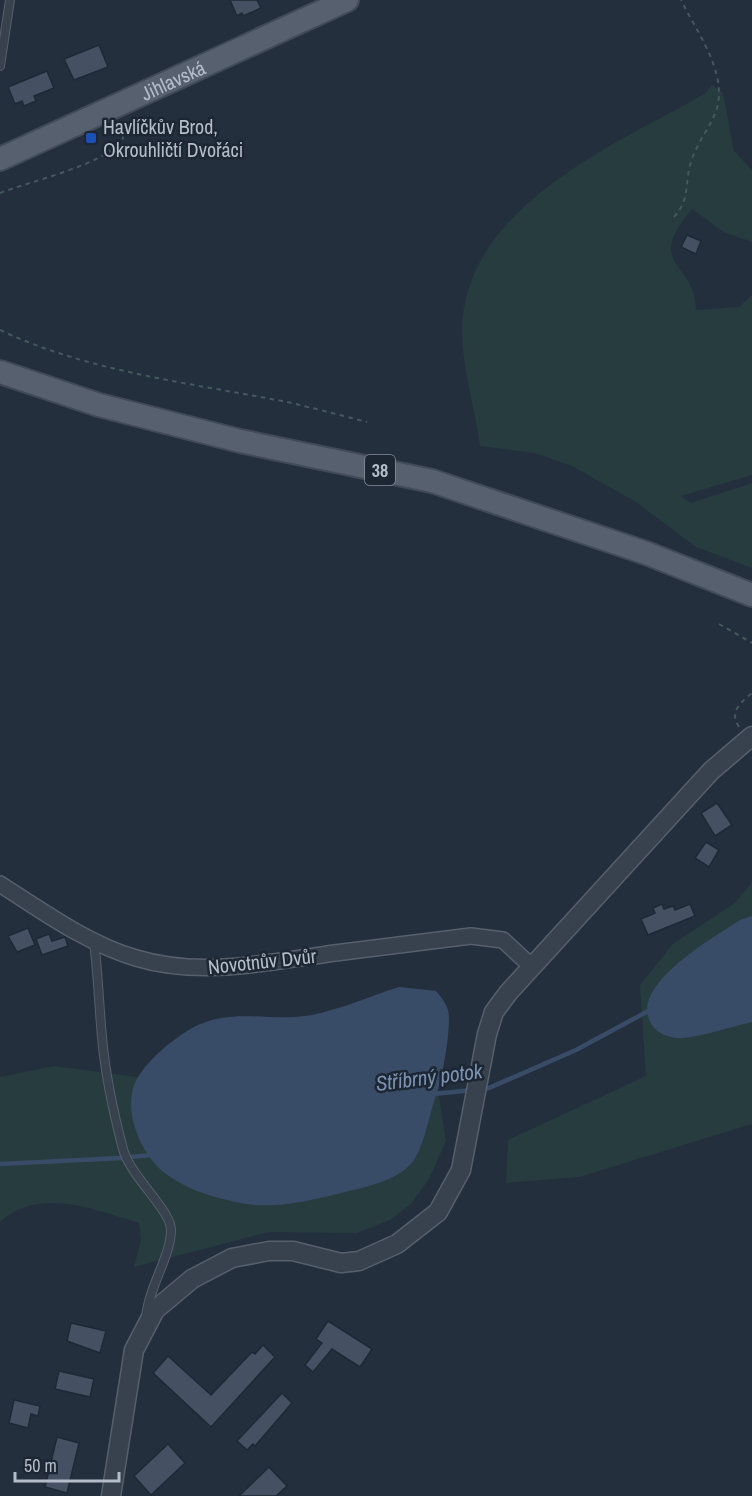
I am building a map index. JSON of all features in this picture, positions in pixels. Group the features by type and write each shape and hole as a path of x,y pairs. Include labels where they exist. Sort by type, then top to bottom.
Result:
{"main road":[{"name":"Jihlavská","path":"0,159 347,0"},
{"name":"38","path":"0,372 99,405 240,441 432,481 646,553 752,595"}],"street":[{"path":"111,1496 134,1350 145,1324 155,1310 185,1285 232,1258 269,1251 293,1251 341,1263 359,1261 397,1244 438,1212 461,1170 487,1034 494,1012 532,967 711,771 751,737"},
{"name":"Novotnův Dvůr","path":"0,884 94,940 134,958 165,965 220,968 471,936 490,937 510,945 532,967"}],"lane":[{"path":"0,66 10,0"},
{"path":"94,940 102,1039 123,1150 130,1168 162,1209 171,1229 147,1305 145,1324"}],"path":[{"path":"674,217 685,203 688,170 697,144 713,117 718,94 715,69 681,0"},
{"path":"0,193 59,174 117,147 124,131 114,106"},
{"path":"0,330 42,347 104,365 189,386 288,403 367,422"},
{"path":"719,624 752,643"},
{"path":"751,737 738,727 735,714 738,706 752,693"}],"green space":[{"path":"712,85 723,93 734,151 752,170 752,242 724,232 692,209 678,228 672,242 671,253 694,294 696,310 739,307 752,295 752,475 681,496 691,503 752,483 752,568 696,547 636,502 572,466 535,453 480,446 463,348 462,334 468,289 487,250 515,216 549,186 588,159 706,93"},
{"path":"752,882 752,916 740,920 729,1027 752,1022 752,1124 579,1177 506,1183 508,1140 646,1076 640,985 673,944 735,903"},
{"path":"54,1066 138,1077 133,1099 137,1135 248,1204 279,1204 317,1199 414,1160 438,1091 446,1141 429,1179 411,1204 390,1220 357,1233 269,1232 134,1267 141,1240 139,1223 86,1207 50,1203 32,1205 15,1211 0,1222 0,1077"}],"water":[{"path":"752,916 752,1022 684,1038 671,1037 658,1031 652,1025 647,1010 651,995 662,979 694,950 740,920"},
{"path":"399,987 436,991 446,1005 449,1018 448,1040 441,1078 424,1138 414,1160 401,1172 375,1184 324,1197 285,1204 259,1205 225,1200 194,1190 166,1174 148,1155 141,1143 132,1115 133,1089 138,1077 149,1063 185,1032 207,1021 222,1018 312,1015"}],"building":[{"path":"230,0 257,0 261,8 243,16 242,13 237,16"},
{"path":"99,45 108,67 74,80 64,59"},
{"path":"47,71 54,88 34,96 36,101 24,106 22,101 15,104 8,87"},
{"path":"687,235 701,241 696,254 681,247"},
{"path":"717,803 732,825 715,836 701,813"},
{"path":"706,842 719,850 709,867 695,858"},
{"path":"662,904 664,909 673,906 675,910 690,904 695,916 648,935 641,919 655,913 653,908"},
{"path":"28,928 35,945 17,952 8,936"},
{"path":"49,934 52,941 65,937 68,946 42,955 36,939"},
{"path":"328,1321 372,1349 360,1367 332,1349 313,1372 305,1365 322,1343 316,1339"},
{"path":"71,1323 106,1331 100,1353 67,1341"},
{"path":"263,1345 275,1357 211,1427 153,1373 168,1356 211,1395 252,1352 255,1354"},
{"path":"59,1371 94,1379 90,1397 55,1389"},
{"path":"282,1393 292,1403 255,1446 253,1444 247,1450 237,1441"},
{"path":"14,1400 40,1406 38,1416 31,1414 28,1428 9,1423"},
{"path":"57,1437 79,1443 67,1493 45,1487"},
{"path":"168,1444 185,1463 151,1495 134,1476"},
{"path":"269,1467 287,1486 276,1496 239,1496"}],"waterway":[{"name":"Stříbrný potok","path":"481,1089 489,1088 576,1050 652,1009"},
{"name":"Stříbrný potok","path":"433,1094 473,1090"},
{"name":"Stříbrný potok","path":"129,1157 153,1155"},
{"name":"Stříbrný potok","path":"0,1164 122,1158"}],"place":[{"name":"Havlíčkův Brod, Okrouhličtí Dvořáci","path":"91,138"}]}
